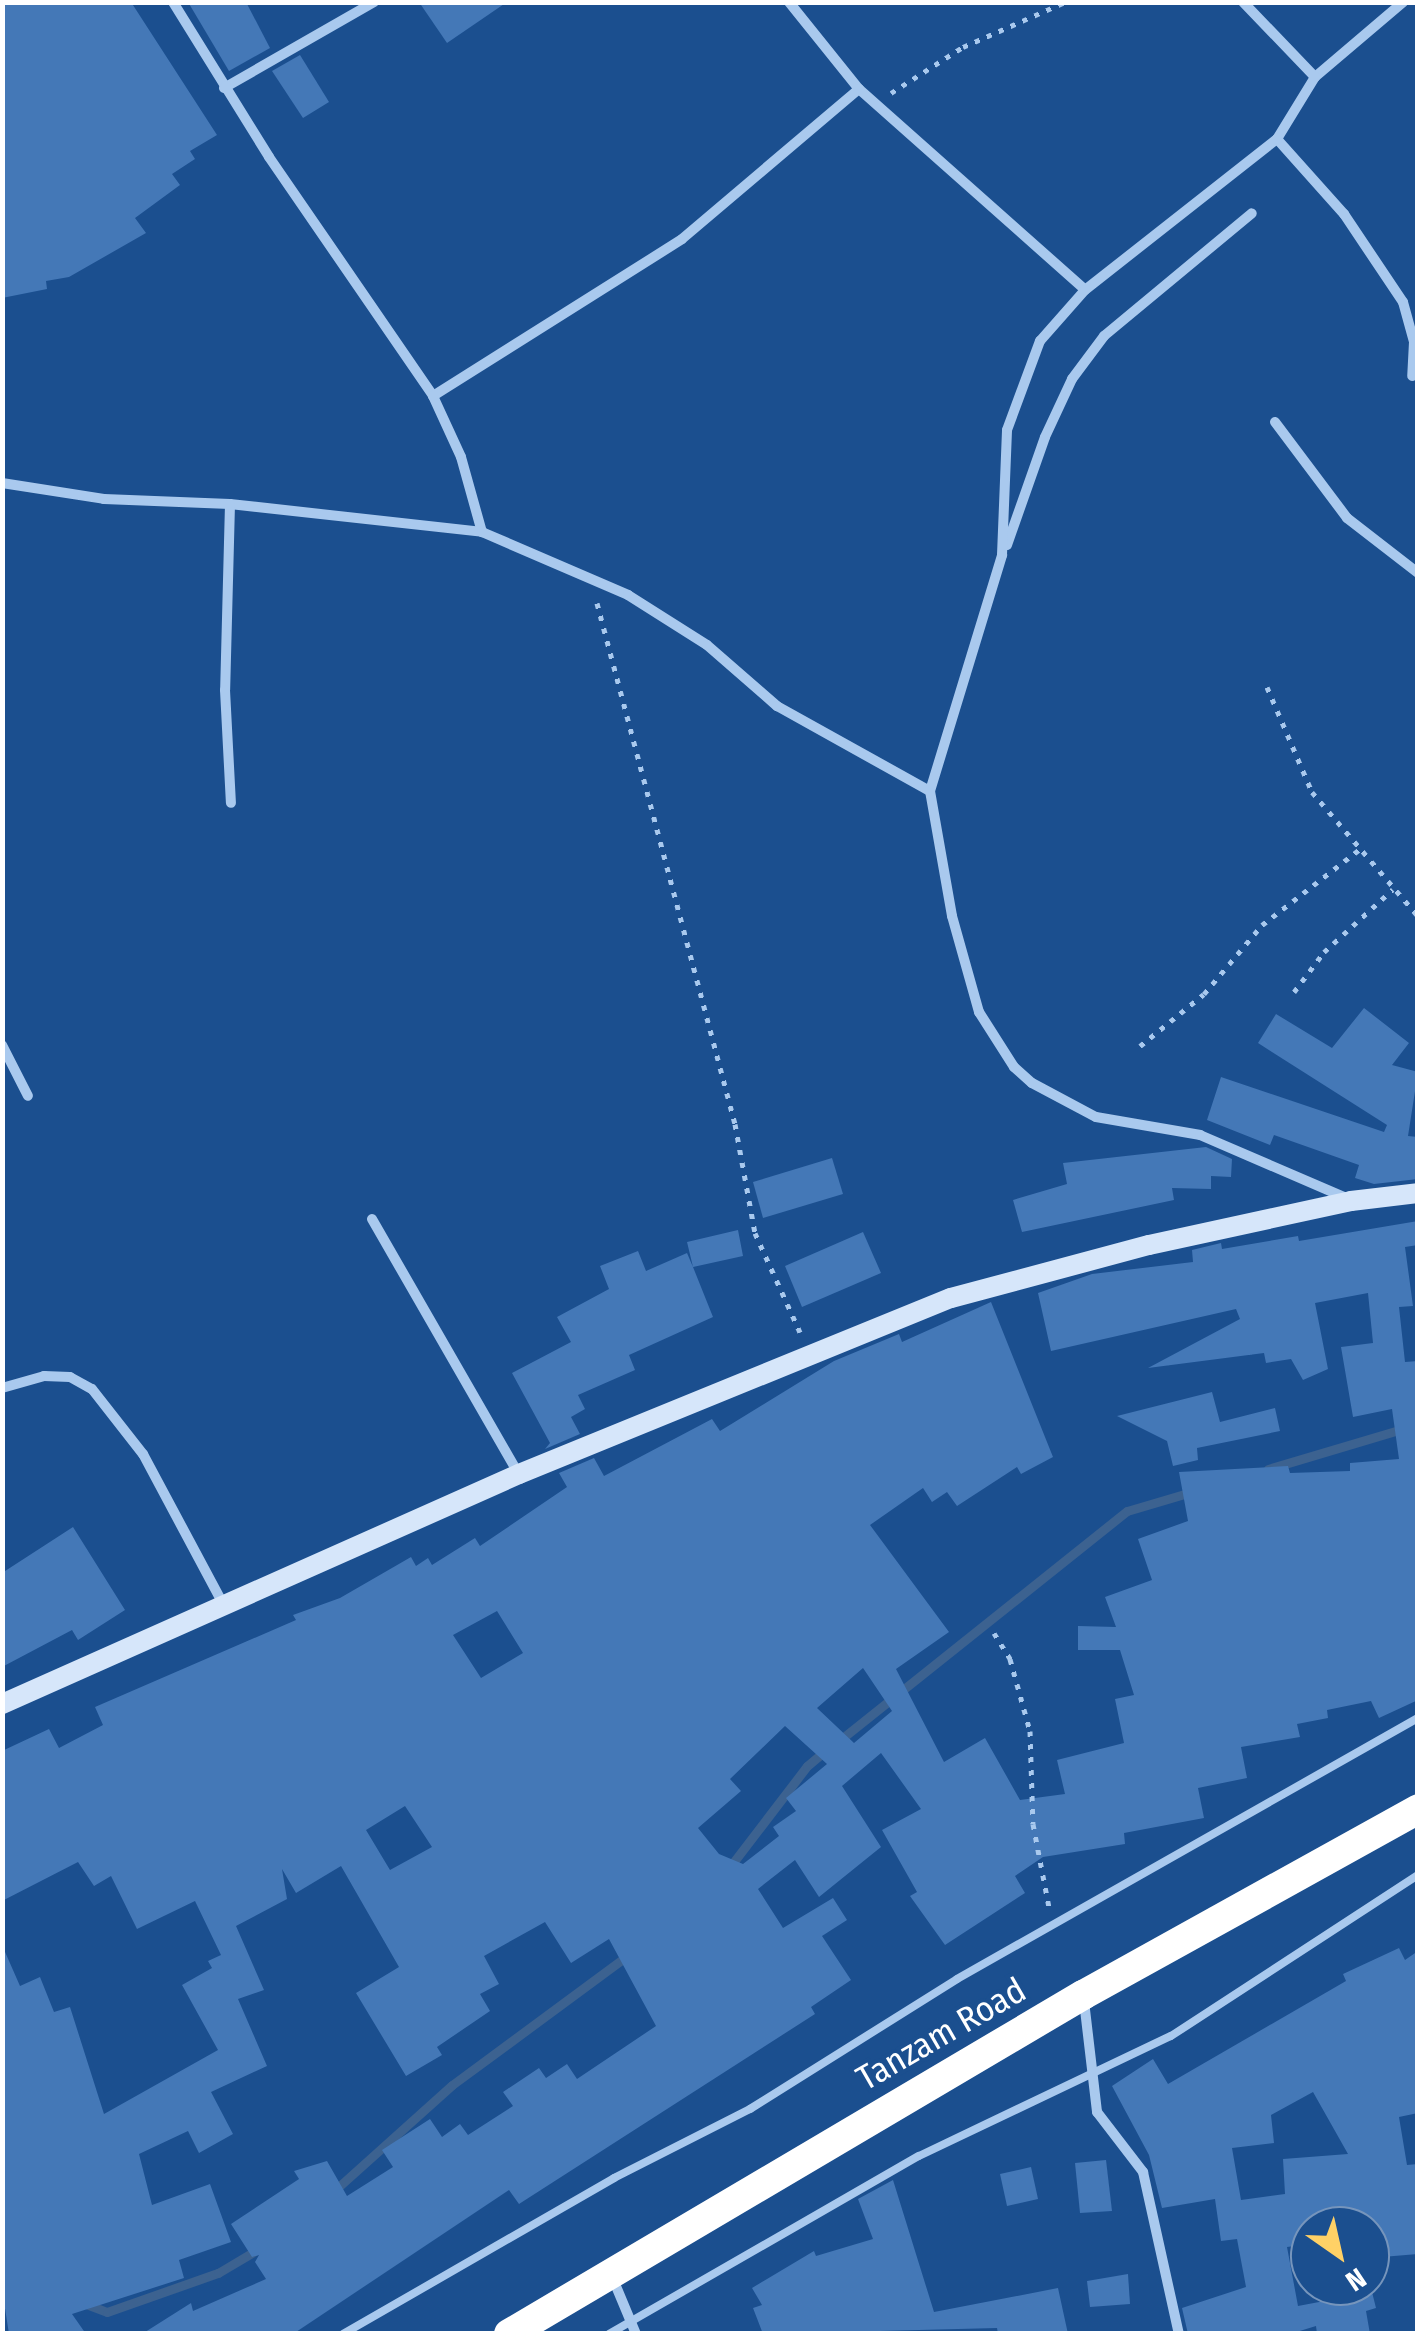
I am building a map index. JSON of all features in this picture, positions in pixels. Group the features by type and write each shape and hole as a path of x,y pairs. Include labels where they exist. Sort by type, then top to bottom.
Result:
{"highway":[{"name":"Tanzam Road","path":"509,2334 1084,1995 1418,1810"}],"main road":[{"path":"2,1704 222,1602 519,1474 811,1351 969,1293 1351,1201 1418,1194"}],"street":[{"path":"173,2 224,88 433,396 462,457 482,532"},
{"path":"224,88 374,2"},
{"path":"789,2 874,104 1085,290"},
{"path":"1243,2 1315,76"},
{"path":"1002,555 1006,430 1020,381 1040,342 1085,290 1277,139 1315,76 1403,2"},
{"path":"433,396 682,239 860,89"},
{"path":"1277,139 1344,214 1403,302 1414,342 1412,376"},
{"path":"1252,213 1146,295 1072,379 1002,555 930,792 971,988 992,1038 1014,1067 1096,1118 1200,1135 1351,1201"},
{"path":"1275,422 1347,518 1418,573"},
{"path":"2,482 104,499 230,504 482,532 590,576 707,644 777,706 930,792"},
{"path":"230,504 225,690 231,804"},
{"path":"2,1045 28,1096"},
{"path":"372,1219 519,1474"},
{"path":"2,1388 44,1376 70,1377 92,1389 143,1454 222,1602"},
{"path":"1084,1995 1102,2126 1144,2172 1179,2334"},
{"path":"609,2272 636,2334"}],"lane":[{"path":"343,2334 614,2178 750,2110 1053,1924 1418,1718"},
{"path":"609,2334 919,2156 1095,2076 1234,1998 1418,1875"}],"path":[{"path":"874,104 963,47 1065,2"},
{"path":"590,576 695,963 755,1234 811,1351"},
{"path":"1267,688 1296,744 1308,786 1418,916"},
{"path":"1140,1046 1204,994 1262,925 1360,849"},
{"path":"1294,992 1324,952 1393,889"},
{"path":"994,1634 1026,1712 1033,1824 1053,1924"}],"building":[{"path":"2,2 131,2 217,135 190,151 195,159 172,174 180,185 135,218 146,233 69,277 46,281 47,289 2,298"},
{"path":"188,2 246,2 270,48 229,71"},
{"path":"419,2 507,2 447,43"},
{"path":"300,55 329,102 303,118 272,71"},
{"path":"1364,1008 1409,1043 1392,1065 1418,1072 1408,1136 1418,1137 1418,1179 1374,1184 1355,1178 1359,1165 1274,1135 1270,1145 1207,1120 1221,1077 1384,1132 1387,1125 1258,1043 1276,1014 1332,1048"},
{"path":"1206,1147 1232,1159 1231,1177 1211,1176 1211,1189 1172,1188 1174,1200 1022,1232 1013,1200 1067,1184 1063,1163"},
{"path":"832,1158 843,1194 763,1218 753,1182"},
{"path":"1418,1221 1418,1245 1405,1247 1413,1306 1399,1307 1405,1362 1418,1361 1418,1700 1379,1718 1371,1701 1327,1710 1328,1718 1297,1724 1300,1737 1241,1747 1247,1778 1198,1788 1204,1818 1124,1833 1125,1844 1043,1857 1015,1876 1025,1893 945,1945 910,1896 917,1892 882,1830 921,1809 881,1753 842,1786 881,1847 819,1897 795,1860 758,1889 783,1928 833,1898 847,1920 822,1936 851,1980 811,2007 815,2014 519,2204 509,2190 293,2334 142,2334 191,2303 193,2311 266,2279 255,2262 259,2255 252,2257 231,2224 299,2179 294,2171 327,2161 347,2196 393,2167 382,2150 430,2119 442,2137 460,2124 468,2135 513,2106 503,2092 539,2068 546,2078 567,2064 577,2079 656,2026 609,1939 571,1963 545,1922 484,1956 499,1984 480,1994 490,2011 437,2047 442,2055 406,2076 356,1993 399,1967 341,1866 296,1893 282,1869 287,1899 236,1926 264,1990 238,1999 267,2066 211,2092 233,2134 199,2153 188,2131 139,2154 152,2205 210,2184 231,2242 179,2260 184,2278 72,2314 86,2334 9,2334 2,2289 2,1945 20,1986 40,1977 54,2012 70,2007 104,2114 218,2050 182,1985 212,1968 208,1961 221,1955 195,1901 137,1929 111,1876 94,1886 78,1862 2,1901 2,1751 49,1729 59,1748 103,1725 95,1707 296,1620 293,1615 340,1598 411,1557 416,1566 428,1558 432,1565 475,1538 480,1546 567,1487 559,1473 594,1458 604,1476 712,1419 720,1431 834,1361 899,1334 902,1342 991,1302 1053,1457 1021,1474 1017,1467 957,1506 947,1492 932,1502 923,1488 870,1525 949,1632 896,1669 944,1762 985,1738 1020,1800 1065,1794 1057,1760 1124,1743 1115,1699 1134,1695 1120,1650 1078,1650 1078,1626 1116,1627 1105,1597 1152,1580 1138,1539 1188,1521 1179,1472 1288,1466 1290,1473 1350,1471 1350,1463 1399,1459 1392,1409 1353,1417 1341,1347 1373,1343 1368,1293 1315,1303 1328,1369 1303,1380 1291,1359 1266,1363 1264,1353 1148,1368 1240,1319 1236,1309 1051,1351 1038,1293 1092,1274 1193,1262 1192,1250 1221,1243 1222,1249 1298,1236 1299,1241","holes":["497,1611 523,1653 481,1678 453,1635","863,1668 892,1711 854,1743 817,1708","785,1726 827,1764 786,1798 796,1811 773,1827 779,1836 743,1864 719,1854 698,1828 741,1791 730,1779","405,1806 432,1847 390,1870 366,1830"]},
{"path":"738,1230 743,1256 693,1267 687,1242"},
{"path":"863,1232 881,1273 802,1307 785,1266"},
{"path":"638,1251 646,1271 687,1253 713,1317 629,1355 635,1370 578,1395 585,1409 571,1417 580,1434 545,1449 550,1443 512,1373 571,1342 557,1317 609,1289 600,1266"},
{"path":"1212,1392 1220,1422 1275,1408 1280,1431 1197,1448 1198,1460 1173,1466 1167,1441 1117,1416"},
{"path":"73,1527 125,1610 78,1640 72,1630 2,1667 2,1573"},
{"path":"1399,1948 1405,1960 1418,1951 1418,2113 1399,2117 1407,2165 1418,2164 1418,2254 1390,2256 1390,2206 1290,2206 1290,2306 1376,2306 1366,2311 1370,2334 1317,2334 1316,2326 1290,2334 1188,2334 1182,2308 1246,2287 1237,2239 1221,2241 1215,2199 1162,2208 1149,2155 1112,2086 1153,2059 1168,2084 1346,1981 1343,1974","holes":["1313,2092 1348,2154 1283,2159 1285,2194 1241,2200 1232,2148 1274,2143 1271,2115"]},
{"path":"1106,2160 1112,2211 1080,2213 1075,2163"},
{"path":"1031,2167 1038,2199 1007,2206 1000,2174"},
{"path":"893,2180 934,2312 1058,2288 1068,2334 998,2334 997,2328 763,2334 753,2308 762,2305 752,2288 814,2251 816,2256 873,2239 858,2199"},
{"path":"1128,2274 1130,2304 1090,2307 1087,2281"}],"waterway":[{"path":"1268,1469 1402,1429"},
{"path":"840,1740 1127,1511 1191,1492"},
{"path":"729,1868 807,1766 827,1749"},
{"path":"335,2190 452,2085 627,1956"},
{"path":"86,2304 107,2312 218,2273 260,2248"}]}
